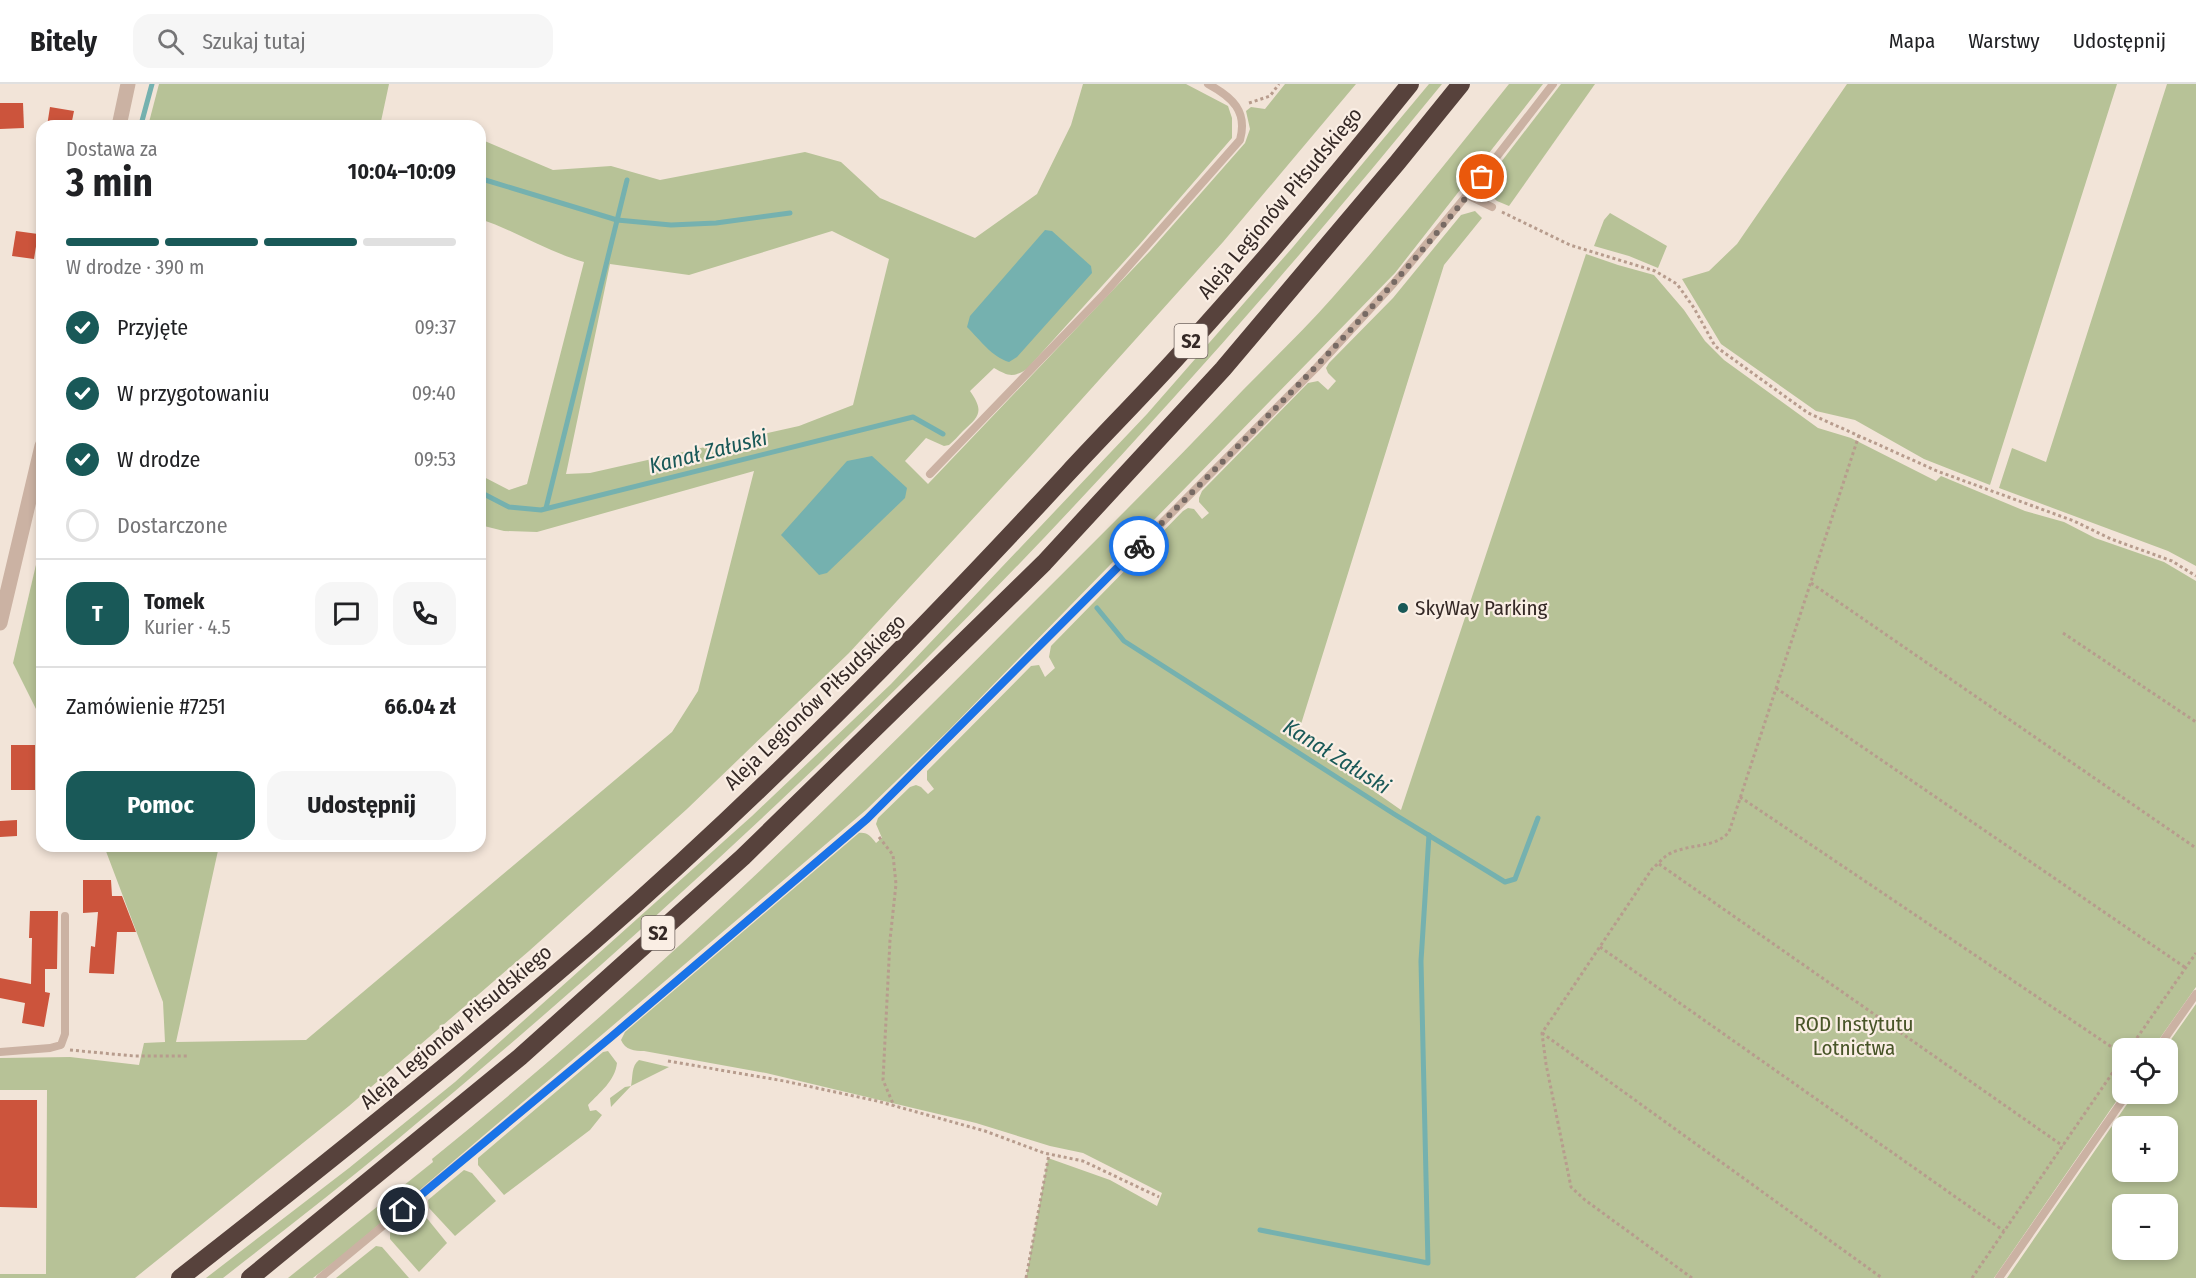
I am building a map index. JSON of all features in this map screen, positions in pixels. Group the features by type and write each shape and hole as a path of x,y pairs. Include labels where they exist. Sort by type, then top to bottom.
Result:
{"highway":[{"name":"Aleja Legionów Piłsudskiego","path":"180,1278 364,1134 597,938 836,715 962,589 1181,353 1410,84"},
{"name":"S2","path":"250,1278 520,1057 743,857 1044,563 1223,369 1461,84"}],"street":[{"path":"120,120 128,84"},
{"path":"0,623 4,591 36,469"}],"lane":[{"path":"930,474 1104,294 1240,140 1243,127 1241,113 1237,106 1227,95 1208,84"},
{"path":"320,1278 594,1052 867,819 1316,368 1394,283 1467,195 1553,84"},
{"path":"1467,195 1492,207"},
{"path":"0,1052 61,1045 65,1034 65,916"},
{"path":"2165,1038 2196,994"},
{"path":"2000,1278 2120,1104"}],"path":[{"path":"1237,106 1270,96 1279,84"},
{"path":"1492,207 1570,244 1655,271 1677,284 1694,308 1715,346 1808,413 1937,471 2074,521 2111,539 2172,561 2196,576"},
{"path":"1692,1278 1585,1200 1571,1187 1546,1064 1542,1033 1652,869 1669,854 1689,846 1724,838 1729,832 1859,435"},
{"path":"1811,583 2196,848"},
{"path":"2063,633 2196,722"},
{"path":"1776,688 2186,968"},
{"path":"1740,797 2112,1047"},
{"path":"879,837 893,855 896,884 890,940 883,1080 894,1106"},
{"path":"1658,863 2063,1146"},
{"path":"1600,947 2004,1231"},
{"path":"2137,1038 2196,953"},
{"path":"1542,1033 1882,1278"},
{"path":"61,1045 68,1050 134,1056 189,1056"},
{"path":"668,1061 784,1081 894,1106 985,1131 1049,1154 1083,1161 1160,1197"},
{"path":"1972,1278 2112,1074"},
{"path":"1026,1278 1049,1154"}],"green space":[{"path":"159,84 389,84 381,120 150,120"},
{"path":"1083,84 1186,84 1228,106 1232,118 1232,138 1027,369 1010,375 994,368 970,391 978,408 973,421 949,445 944,446 926,438 905,461 928,484 1150,251 1245,143 1250,129 1246,111 1251,107 1265,109 1285,84 1356,84 1223,242 1028,459 849,653 687,809 529,951 349,1106 135,1278 0,1278 0,1274 46,1274 47,1090 0,1090 0,1058 70,1057 139,1065 144,1043 165,1042 163,1002 106,852 218,852 176,1042 306,1040 672,732 698,691 754,471 537,532 504,531 486,526 486,478 509,490 527,484 584,262 486,221 486,142 553,170 611,166 660,180 805,152 841,162 880,198 975,238 1037,194 1071,125","holes":["832,231 889,259 853,405 799,426 590,473 566,474 610,264 689,275"]},
{"path":"1429,84 1442,84 1285,272 1204,364 1038,544 866,718 685,889 591,974 447,1098 223,1278 206,1278 349,1168 455,1082 752,816 891,684 1147,414 1293,247"},
{"path":"1509,84 1543,84 1395,273 949,730 866,810 342,1256 313,1278 288,1278 433,1162 432,1159 584,1031 732,897 876,760 1311,321 1356,271"},
{"path":"1561,84 1595,84 1509,206 1497,201 1488,193 1488,179"},
{"path":"1847,84 2117,84 1990,485 1924,459 1855,420 1816,411 1721,344 1682,279 1709,271 1737,244"},
{"path":"2167,84 2196,84 2196,566 2168,551 1999,488 2012,448 2046,462"},
{"name":"ROD Instytutu Lotnictwa","path":"1475,211 1482,218 1444,265 1297,737 1401,810 1586,254 1654,275 1684,310 1705,341 1724,360 1818,428 1851,438 1936,481 1941,476 2025,511 2064,522 2095,538 2164,562 2196,581 2196,987 2160,1038 2112,1038 2112,1104 2114,1104 1994,1278 1026,1278 1048,1158 1110,1180 1157,1206 1162,1193 1083,1153 1050,1146 976,1123 766,1073 634,1050 625,1046 621,1040 625,1032 859,833 867,834 876,843 882,838 876,824 878,818 910,787 916,785 928,794 934,789 927,780 927,771 1031,666 1039,665 1045,677 1055,668 1049,657 1051,646 1183,511 1188,508 1194,509 1202,519 1209,513 1199,502 1202,491 1308,383 1318,381 1328,390 1336,381 1326,368 1329,363 1393,298 1461,215"},
{"path":"1610,213 1667,246 1658,268 1629,256 1594,246 1604,220"},
{"path":"36,565 36,709 13,663"},
{"path":"2196,1004 2196,1278 2007,1278 2112,1126 2112,1182 2178,1182 2178,1116 2119,1116 2127,1104 2178,1104 2178,1038 2172,1038"},
{"path":"608,1051 617,1063 616,1069 606,1086 588,1105 590,1111 596,1110 602,1115 590,1130 504,1195 478,1165 478,1158 603,1052"},
{"path":"639,1060 669,1067 631,1086 633,1068"},
{"path":"631,1086 611,1107 610,1098 625,1087"},
{"path":"464,1170 472,1173 496,1201 455,1236 429,1208 428,1200"},
{"path":"417,1211 421,1211 447,1243 419,1272 390,1239 390,1233"},
{"path":"376,1246 382,1247 409,1278 336,1278"}],"water":[{"path":"1045,230 1052,231 1091,266 1092,273 1017,357 1009,362 992,352 967,327 970,316"},
{"path":"872,456 907,488 905,498 827,573 819,575 781,535 847,461"}],"building":[{"path":"0,103 23,103 24,128 0,129"},
{"path":"50,107 74,111 72,120 48,120"},
{"path":"16,231 36,234 34,259 12,256"},
{"path":"11,745 35,745 35,790 11,790"},
{"path":"17,820 17,836 0,837 0,821"},
{"path":"83,880 111,880 112,896 122,896 136,932 117,932 114,974 89,973 91,946 95,947 98,912 83,913"},
{"path":"30,911 58,911 57,969 45,969 45,992 50,993 44,1027 22,1023 25,1003 0,998 0,978 31,984"},
{"path":"0,1100 37,1100 37,1208 0,1207"}],"waterway":[{"path":"142,120 152,84"},
{"path":"486,180 617,220 671,225 716,223 790,213"},
{"path":"546,508 627,180"},
{"name":"Kanał Załuski","path":"486,495 509,507 541,510 913,417 943,434"},
{"name":"Kanał Załuski","path":"1097,608 1124,641 1394,814 1505,882 1515,879 1538,818"},
{"path":"1260,1230 1428,1263 1421,961 1429,835"}],"way so far":[{"path":"1139,546 1316,368 1394,283 1482,177"}],"place":[{"name":"SkyWay Parking","path":"1403,608"}],"route":[{"path":"403,1210 867,819 1139,546"}]}
